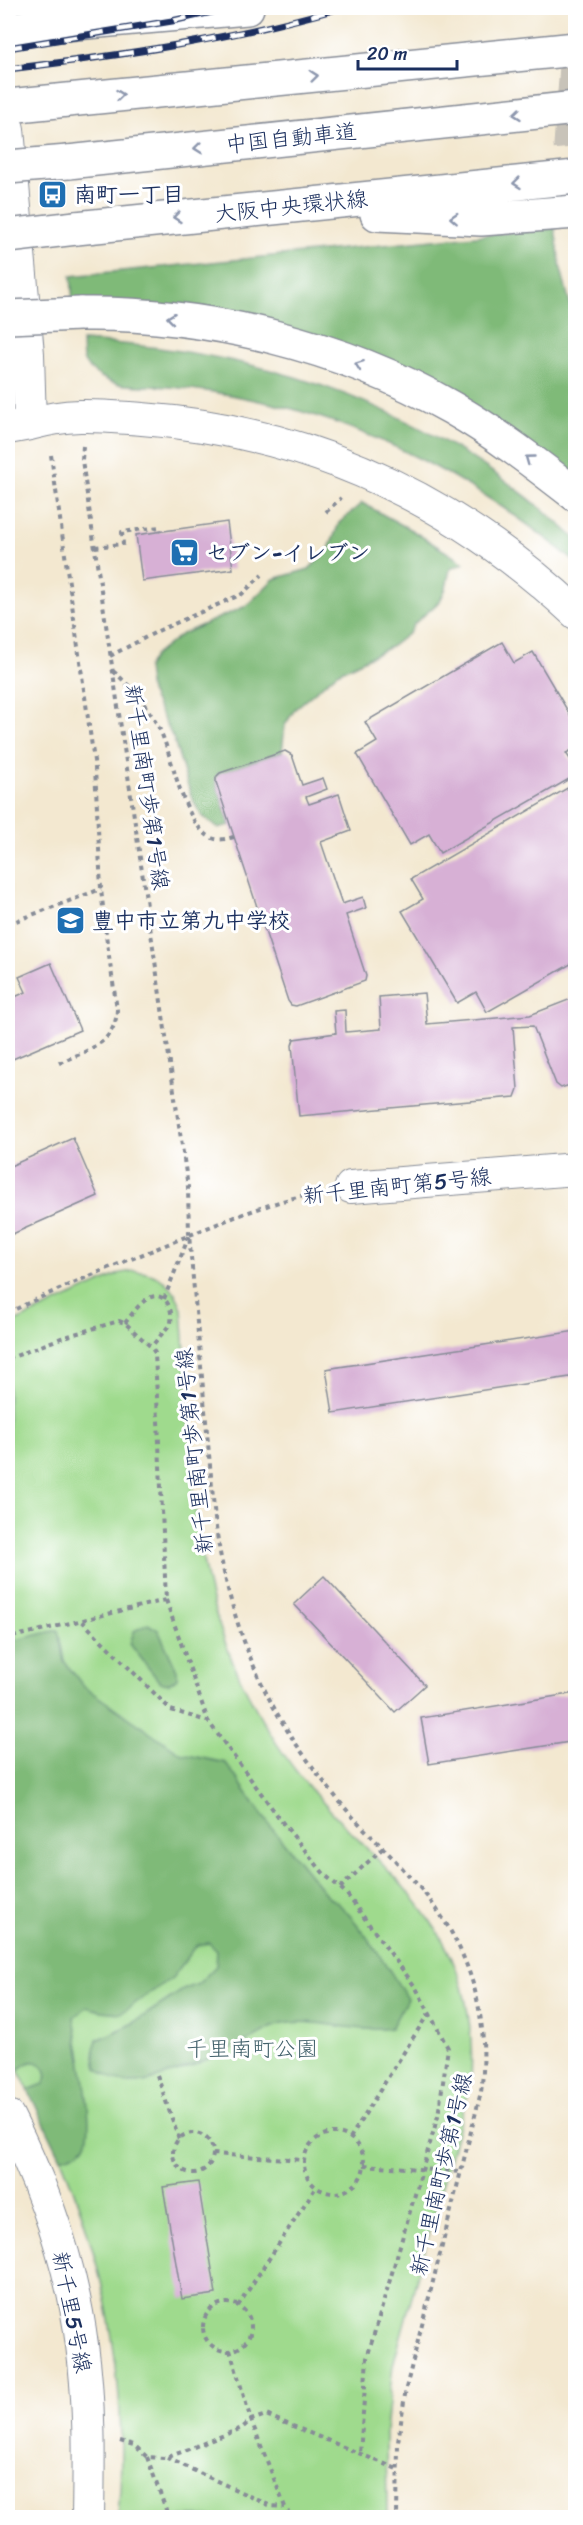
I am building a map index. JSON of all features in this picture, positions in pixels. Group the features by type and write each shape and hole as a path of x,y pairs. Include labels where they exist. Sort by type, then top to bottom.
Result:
{"main road":[{"path":"8,29 247,8"},
{"path":"8,106 576,50"},
{"name":"中国自動車道","path":"8,167 576,108"},
{"name":"大阪中央環状線","path":"8,236 576,177"},
{"path":"266,208 481,219 576,212"},
{"path":"8,317 80,314 144,315 226,326 285,341 358,364 396,380 453,409 510,446 576,495"}],"street":[{"path":"8,129 28,354 19,426 72,415 154,420 224,429 320,454 388,484 442,512 498,548 576,613"},
{"name":"新千里南町第5号線","path":"351,1187 576,1168"},
{"name":"新千里5号線","path":"8,2116 39,2185 65,2262 82,2344 90,2432 88,2517"}],"path":[{"name":"新千里南町歩第1号線","path":"83,446 82,460 188,1187 189,1235 220,1555 239,1628 270,1699 296,1743 342,1804 434,1904 450,1929 467,1965 479,2006 484,2051 483,2079 406,2388 400,2424 397,2517"},
{"path":"51,455 95,768 101,889 117,1019 109,1037 55,1065"},
{"path":"326,512 348,491"},
{"path":"95,547 123,544 122,532 160,527 161,532"},
{"path":"110,656 160,630 242,594 262,575"},
{"path":"113,670 137,694 158,727 170,753 177,783 191,814 208,836 220,840 234,837"},
{"path":"8,924 101,889"},
{"name":"新千里南町第5号線","path":"8,1313 189,1235 292,1198 351,1187"},
{"path":"164,1299 189,1235"},
{"path":"125,1323 150,1297 158,1296 164,1299 170,1308 171,1323 151,1347"},
{"path":"8,1359 113,1322 125,1323 155,1353 166,1600 207,1721 325,1875 346,1893 416,1988 448,2048 438,2116 367,2358 360,2454"},
{"path":"8,1638 166,1600"},
{"path":"81,1621 171,1710 207,1721"},
{"path":"340,1888 383,1848"},
{"path":"350,2138 429,2014"},
{"path":"157,2075 179,2139"},
{"path":"198,2134 209,2142 213,2154 211,2161 203,2171 197,2173 184,2171 175,2162 173,2150 179,2139 198,2134"},
{"path":"340,2134 350,2138 358,2145 364,2165 357,2181 342,2191 324,2191 316,2187 307,2175 304,2160 312,2142 320,2136 340,2134"},
{"path":"213,2154 304,2160"},
{"path":"364,2165 422,2171 461,2172"},
{"path":"238,2306 316,2187"},
{"path":"231,2303 238,2306 248,2316 250,2331 243,2344 230,2350 216,2348 205,2337 203,2323 210,2310 216,2305 231,2303"},
{"path":"230,2350 251,2420 285,2507 292,2517"},
{"path":"166,2458 242,2428 251,2420 266,2415 397,2469"},
{"path":"114,2439 134,2445 147,2457 169,2517"},
{"path":"147,2457 166,2458 271,2506 285,2507"}],"green space":[{"path":"555,228 561,269 575,323 575,480 438,388 73,304 71,276"},
{"path":"82,341 151,347 219,358 284,374 347,395 407,422 466,454 522,493 575,538 575,562 502,507 423,460 381,440 294,409 250,399 189,389 115,383 91,370 83,358"},
{"path":"362,503 464,563 450,569 446,588 440,601 414,624 409,633 392,646 337,673 295,709 285,725 282,752 218,774 216,782 230,825 218,828 202,816 192,799 174,740 150,692 147,668 154,656 182,634 246,606 274,579 309,569 329,549 339,523"},
{"name":"千里南町公園","path":"134,1271 151,1274 165,1282 175,1293 182,1309 190,1450 200,1543 209,1589 222,1634 240,1678 271,1735 299,1775 402,1885 427,1916 447,1948 462,1985 470,2029 471,2081 393,2365 386,2431 387,2517 118,2517 121,2457 119,2396 112,2336 100,2277 83,2218 62,2162 37,2106 8,2053 8,1325 121,1273"},
{"path":"148,1624 158,1630 177,1671 177,1678 170,1683 166,1684 158,1680 130,1644 134,1631"},
{"path":"58,1630 64,1661 84,1687 182,1754 226,1763 268,1823 329,1898 338,1903 359,1927 407,1999 391,2028 364,2029 295,2022 282,2024 192,2066 159,2078 129,2083 109,2077 97,2068 94,2049 97,2040 130,2025 183,1990 198,1984 216,1966 217,1951 209,1943 197,1945 172,1978 121,2013 87,2007 74,2017 88,2103 88,2135 85,2145 80,2150 61,2158 28,2090 44,2084 47,2076 45,2069 42,2065 32,2062 18,2070 8,2053 8,1642"}],"building":[{"name":"セブン-イレブン","path":"227,522 233,569 142,581 136,535"},
{"path":"502,642 514,663 533,652 576,725 576,748 566,753 576,768 576,775 440,853 429,834 410,845 357,754 377,742 365,722"},
{"path":"285,751 292,755 302,785 323,778 327,789 306,797 309,804 339,794 351,831 321,842 342,904 363,897 366,908 346,915 366,976 365,981 296,1006 291,1005 288,1001 216,782 216,777 220,773"},
{"path":"576,783 576,961 487,1012 476,992 457,1003 402,911 423,899 411,879"},
{"path":"51,963 80,1030 8,1061 8,1000 26,992 19,977"},
{"path":"424,993 427,1024 530,1015 576,997 576,1083 561,1088 556,1084 533,1026 513,1027 518,1089 515,1097 299,1116 292,1045 294,1039 336,1033 334,1011 345,1010 346,1032 381,1029 379,997"},
{"path":"73,1138 98,1196 8,1236 8,1167"},
{"path":"576,1331 576,1376 333,1413 326,1369"},
{"path":"324,1576 425,1685 395,1712 294,1604"},
{"path":"576,1693 576,1741 429,1764 421,1718"},
{"path":"198,2182 216,2294 182,2299 163,2187"}],"tunnel":[{"path":"576,66 570,145 576,216"}],"railway":[{"path":"8,48 172,21 229,8"},
{"path":"8,69 176,45 259,29 340,8"}],"place":[{"name":"南町一丁目","path":"53,194"},
{"name":"セブン-イレブン","path":"185,552"},
{"name":"豊中市立第九中学校","path":"71,920"}]}
